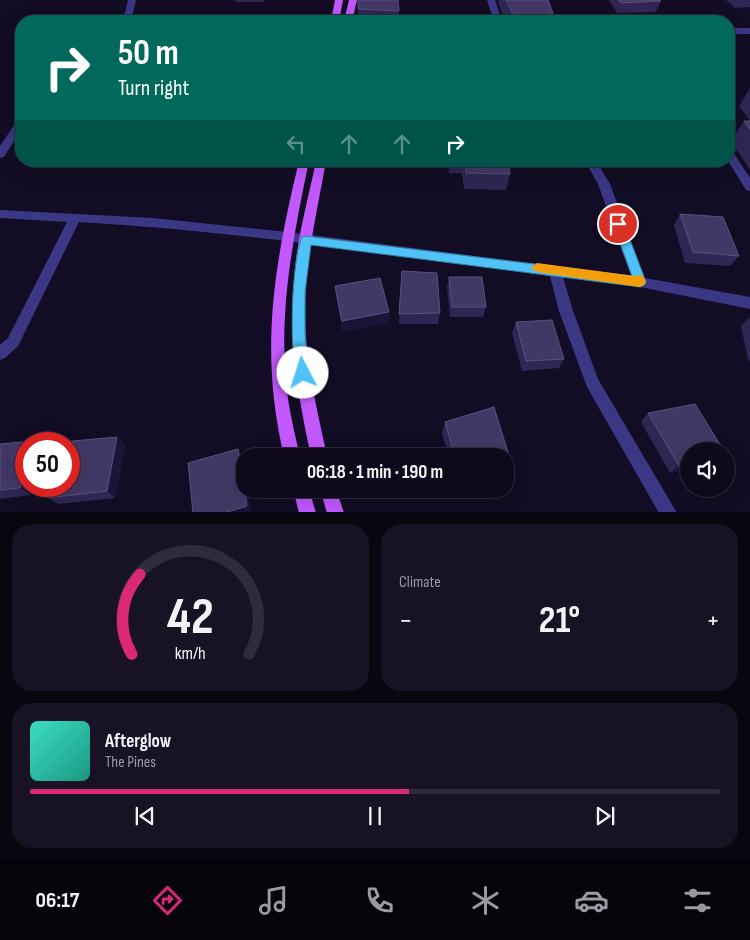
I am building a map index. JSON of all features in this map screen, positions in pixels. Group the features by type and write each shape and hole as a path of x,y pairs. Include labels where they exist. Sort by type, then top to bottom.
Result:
{"main road":[{"path":"336,15 339,0"},
{"path":"349,15 353,0"},
{"path":"290,448 281,399 276,333 278,295 303,167"},
{"path":"317,448 304,392 299,335 299,292 306,240 321,167"},
{"path":"304,498 308,512"},
{"path":"331,498 336,512"}],"street":[{"path":"128,15 132,0"},
{"path":"491,0 496,15"},
{"path":"735,31 750,31"},
{"path":"0,154 15,132"},
{"path":"735,164 750,187"},
{"path":"594,167 604,184 640,282"},
{"path":"0,214 153,222 288,237 640,282 750,303"},
{"path":"0,354 9,347 18,334 75,218"},
{"path":"555,270 566,311 592,382 669,512"}],"building":[{"path":"358,0 398,0 399,11 358,9"},
{"path":"506,0 548,0 554,15 514,15"},
{"path":"619,0 659,0 661,1 621,3"},
{"path":"744,121 750,121 750,130"},
{"path":"466,167 509,167 510,174 466,173"},
{"path":"680,214 723,217 739,256 693,252"},
{"path":"402,271 437,273 440,313 399,314"},
{"path":"449,277 482,277 486,307 452,307"},
{"path":"380,278 389,312 342,321 335,286"},
{"path":"552,320 564,359 526,361 516,322"},
{"path":"695,404 718,442 680,442 679,466 648,413"},
{"path":"494,407 507,448 453,448 445,422"},
{"path":"117,437 107,491 80,494 80,440"},
{"path":"15,443 15,488 0,490 0,444"},
{"path":"236,450 236,498 246,498 247,506 227,512 193,512 188,463"}],"slow traffic":[{"path":"537,268 640,282 639,279"}],"route":[{"path":"303,373 298,311 306,240 640,282 618,224"}]}
